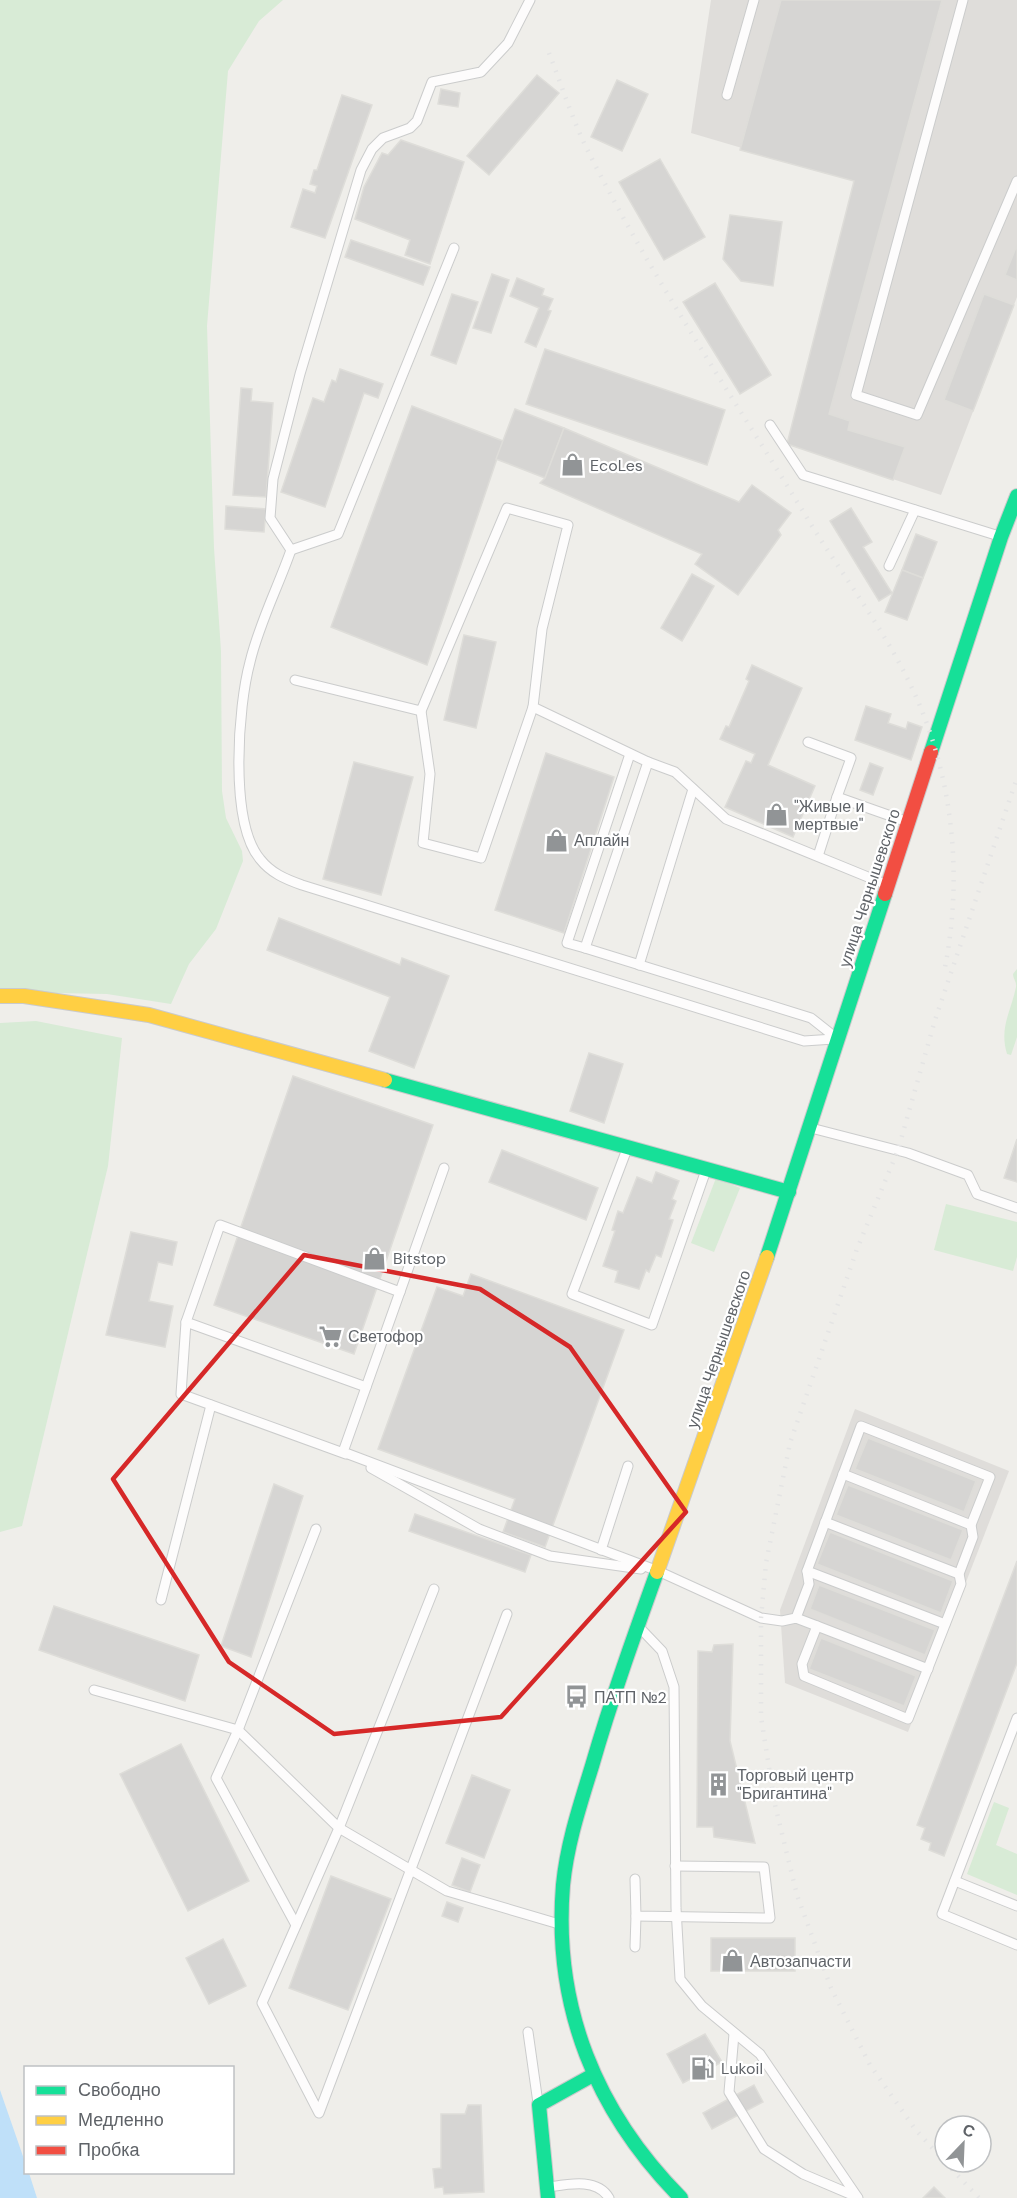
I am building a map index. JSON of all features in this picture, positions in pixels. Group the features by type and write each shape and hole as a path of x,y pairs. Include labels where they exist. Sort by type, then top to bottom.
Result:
{"main road":[{"name":"улица Чернышевского","path":"681,2198 625,2133 593,2075 571,2013 563,1966 561,1924 563,1884 574,1825 638,1626 789,1192 1001,537 1017,496"},
{"path":"0,996 24,996 149,1015 789,1192"},
{"path":"548,2192 539,2105 593,2075"}],"lane":[{"path":"291,550 270,518 273,479 300,374 361,170 372,149 383,138 410,128 417,121 432,82 481,72 508,43 530,0"},
{"path":"726,95 754,0"},
{"path":"963,0 856,395 917,415 1017,181"},
{"path":"291,550 338,534 454,248"},
{"path":"770,425 803,475 1001,537"},
{"path":"507,508 568,525 542,629 533,707 482,858 423,843 430,774 421,711 507,508"},
{"path":"889,566 915,510"},
{"path":"291,550 250,662 238,745 241,799 247,833 258,858 279,877 804,1041 837,1039"},
{"path":"295,680 421,711"},
{"path":"533,707 630,754 675,772 726,819 887,885"},
{"path":"808,742 851,758 818,856"},
{"path":"630,754 567,943 811,1018 837,1039"},
{"path":"585,948 648,762"},
{"path":"639,965 693,789"},
{"path":"837,797 908,822"},
{"path":"808,1128 908,1153 968,1175 977,1194 1017,1208"},
{"path":"628,1146 572,1294 652,1325 707,1169"},
{"path":"343,1452 444,1168"},
{"path":"400,1292 220,1225 186,1322 181,1394 343,1452 658,1571 761,1618 782,1621 796,1618 928,1669"},
{"path":"186,1322 366,1387"},
{"path":"161,1600 211,1405"},
{"path":"796,1618 809,1584 807,1571 861,1426 990,1477 972,1525 973,1537 959,1574 961,1584 908,1719 804,1676 802,1664 817,1626"},
{"path":"343,1452 489,1533 550,1556 658,1571"},
{"path":"601,1550 628,1466"},
{"path":"843,1474 972,1525"},
{"path":"825,1522 959,1574"},
{"path":"296,1925 216,1778 238,1730 316,1529"},
{"path":"807,1571 945,1624"},
{"path":"434,1589 339,1828 262,2003 320,2113 507,1614"},
{"path":"638,1626 662,1651 674,1687 676,1917 680,1979 702,2006 760,2054 857,2197"},
{"path":"94,1690 238,1730 339,1828 447,1890 561,1924"},
{"path":"1017,1718 942,1914 1017,1945"},
{"path":"636,1916 770,1918 764,1867 675,1866"},
{"path":"635,1879 635,1947"},
{"path":"955,1881 1017,1906"},
{"path":"528,2032 539,2105"},
{"path":"734,2034 729,2092 764,2149 802,2174 857,2197"},
{"path":"548,2192 578,2183 596,2186 609,2198"}],"highlighted area":[{"path":"304,1255 480,1289 570,1347 686,1512 501,1717 334,1734 229,1662 113,1479"}],"shaded area":[{"path":"711,0 1017,0 1017,297 941,495 787,444 854,181 691,133"},
{"path":"855,1409 1009,1471 908,1732 785,1683 780,1610"}],"green space":[{"path":"0,0 283,0 259,21 228,71 207,326 214,548 221,651 222,791 226,818 242,851 243,861 216,929 189,964 171,1004 107,994 0,992"},
{"path":"1017,969 1017,1037 1011,1055 1007,1054 1004,1036 1016,987 1013,974"},
{"path":"36,1021 122,1038 108,1166 22,1526 0,1532 0,1023"},
{"path":"716,1178 740,1188 714,1252 691,1243"},
{"path":"946,1204 1017,1222 1017,1257 1013,1271 934,1250"},
{"path":"994,1802 1009,1808 996,1845 1017,1854 1017,1895 967,1874"}],"water":[{"path":"0,2090 24,2159 24,2174 29,2174 37,2198 0,2198"}],"building":[{"path":"781,0 942,0 829,414 850,421 848,430 905,447 893,480 787,444 854,181 740,150"},
{"path":"537,75 559,93 489,175 467,156"},
{"path":"617,80 648,94 622,151 591,137"},
{"path":"441,89 460,93 458,107 438,104"},
{"path":"342,95 372,105 325,238 291,227 303,189 315,193 317,186 310,184 314,170 317,170"},
{"path":"401,140 464,162 430,264 405,255 410,240 355,219 364,187 382,153 388,155"},
{"path":"660,159 705,237 664,260 619,182"},
{"path":"730,215 782,222 773,286 741,281 723,259"},
{"path":"351,240 430,267 423,285 345,257"},
{"path":"1017,245 1017,280 1005,275"},
{"path":"492,274 509,280 491,333 473,328"},
{"path":"517,278 544,289 542,295 553,299 548,310 551,311 536,347 525,342 539,308 510,296"},
{"path":"715,283 771,375 740,394 683,302"},
{"path":"452,294 478,302 456,364 431,355"},
{"path":"984,294 1014,305 973,411 944,400"},
{"path":"545,349 725,410 707,465 526,404"},
{"path":"340,369 383,384 378,398 364,393 325,507 281,492 313,398 324,402 332,380 336,382"},
{"path":"241,388 252,389 251,401 273,403 266,497 233,495"},
{"path":"412,406 503,441 427,665 331,627"},
{"path":"515,409 564,428 545,478 496,459"},
{"path":"564,428 739,502 752,485 791,513 778,530 781,535 738,595 695,564 702,554 540,483 545,478"},
{"path":"226,506 266,509 264,532 225,529"},
{"path":"851,508 872,542 863,547 892,593 879,601 830,521"},
{"path":"916,534 937,542 923,578 902,570"},
{"path":"902,570 923,578 907,620 885,612"},
{"path":"692,574 714,586 682,641 661,628"},
{"path":"464,635 496,642 476,728 444,720"},
{"path":"752,665 802,688 768,765 815,786 793,837 725,807 746,761 751,763 755,754 720,739 726,726 729,727 749,681 746,679"},
{"path":"866,706 891,714 888,723 906,729 908,722 922,727 911,760 855,740"},
{"name":"Аплайн","path":"546,753 614,777 564,933 495,910"},
{"path":"354,762 413,777 381,895 323,879"},
{"path":"870,763 883,768 873,795 860,790"},
{"path":"279,918 400,965 402,958 449,976 414,1068 369,1051 390,997 267,950"},
{"path":"589,1053 623,1064 604,1123 570,1111"},
{"path":"293,1076 433,1125 354,1354 214,1305"},
{"path":"1017,1139 1017,1182 1004,1178"},
{"path":"502,1150 598,1188 586,1220 489,1182"},
{"path":"656,1172 679,1181 672,1199 676,1201 669,1219 673,1220 661,1257 656,1255 649,1272 646,1270 639,1289 615,1282 618,1271 603,1266 615,1231 612,1230 618,1211 623,1213 637,1177 652,1183"},
{"path":"131,1232 177,1242 172,1265 158,1262 149,1301 173,1306 165,1347 106,1335"},
{"path":"471,1274 624,1330 545,1547 503,1532 515,1499 378,1449 437,1287 463,1296"},
{"path":"868,1438 976,1481 964,1512 855,1469"},
{"path":"274,1484 303,1496 251,1657 221,1646"},
{"path":"848,1485 963,1530 951,1560 836,1515"},
{"path":"415,1514 531,1555 525,1572 409,1531"},
{"path":"830,1532 953,1581 941,1613 817,1564"},
{"path":"1017,1561 1017,1663 944,1856 929,1850 931,1843 921,1839 925,1828 917,1825"},
{"path":"819,1585 935,1630 925,1655 810,1609"},
{"path":"54,1606 199,1655 185,1701 39,1650"},
{"path":"821,1638 916,1676 904,1706 809,1669"},
{"name":"Торговый центр \"Бригантина\"","path":"733,1644 730,1741 755,1843 714,1837 713,1827 697,1827 698,1651 712,1652 714,1645"},
{"path":"181,1744 249,1881 188,1911 120,1774"},
{"path":"472,1775 510,1790 484,1858 446,1843"},
{"path":"462,1858 480,1865 470,1892 452,1885"},
{"path":"331,1876 391,1899 348,2010 289,1988"},
{"path":"447,1902 463,1908 458,1922 442,1916"},
{"path":"711,1938 795,1938 795,1971 711,1971"},
{"path":"223,1939 246,1986 209,2004 186,1958"},
{"path":"705,2034 722,2062 683,2083 667,2054"},
{"path":"754,2085 763,2102 712,2129 703,2113"},
{"path":"468,2105 481,2105 484,2192 444,2194 443,2187 435,2188 433,2169 441,2168 441,2114 465,2114"},
{"path":"934,2187 945,2198 923,2198"}],"railway":[{"path":"549,53 583,141 614,201 697,342 884,636 920,706 941,769 952,835 953,902 945,967"},
{"path":"933,2149 915,2129 870,2065 831,1988 797,1895 775,1805 761,1717 761,1618 766,1563 790,1443 857,1249 898,1150 935,1020 1017,778"},
{"path":"956,2174 979,2198"}],"traffic: fast":[{"path":"931,752 1001,537 1017,496"},
{"path":"767,1257 885,894"},
{"path":"385,1080 789,1192"},
{"path":"657,1572 599,1741 575,1825 563,1885 562,1930 565,1973 586,2055 625,2130 651,2165 681,2198"},
{"path":"548,2198 539,2105 593,2075"}],"traffic: slow":[{"path":"0,996 24,996 149,1015 385,1080"},
{"path":"657,1572 767,1257"}],"traffic: jam":[{"path":"885,894 931,752"}],"place":[{"name":"EcoLes","path":"572,465"},
{"name":"\"Живые и мертвые\"","path":"776,815"},
{"name":"Аплайн","path":"556,840"},
{"name":"Bitstop","path":"375,1258"},
{"name":"Светофор","path":"330,1336"},
{"name":"ПАТП №2","path":"576,1697"},
{"name":"Торговый центр \"Бригантина\"","path":"719,1784"},
{"name":"Автозапчасти","path":"732,1961"},
{"name":"Lukoil","path":"703,2068"}]}
